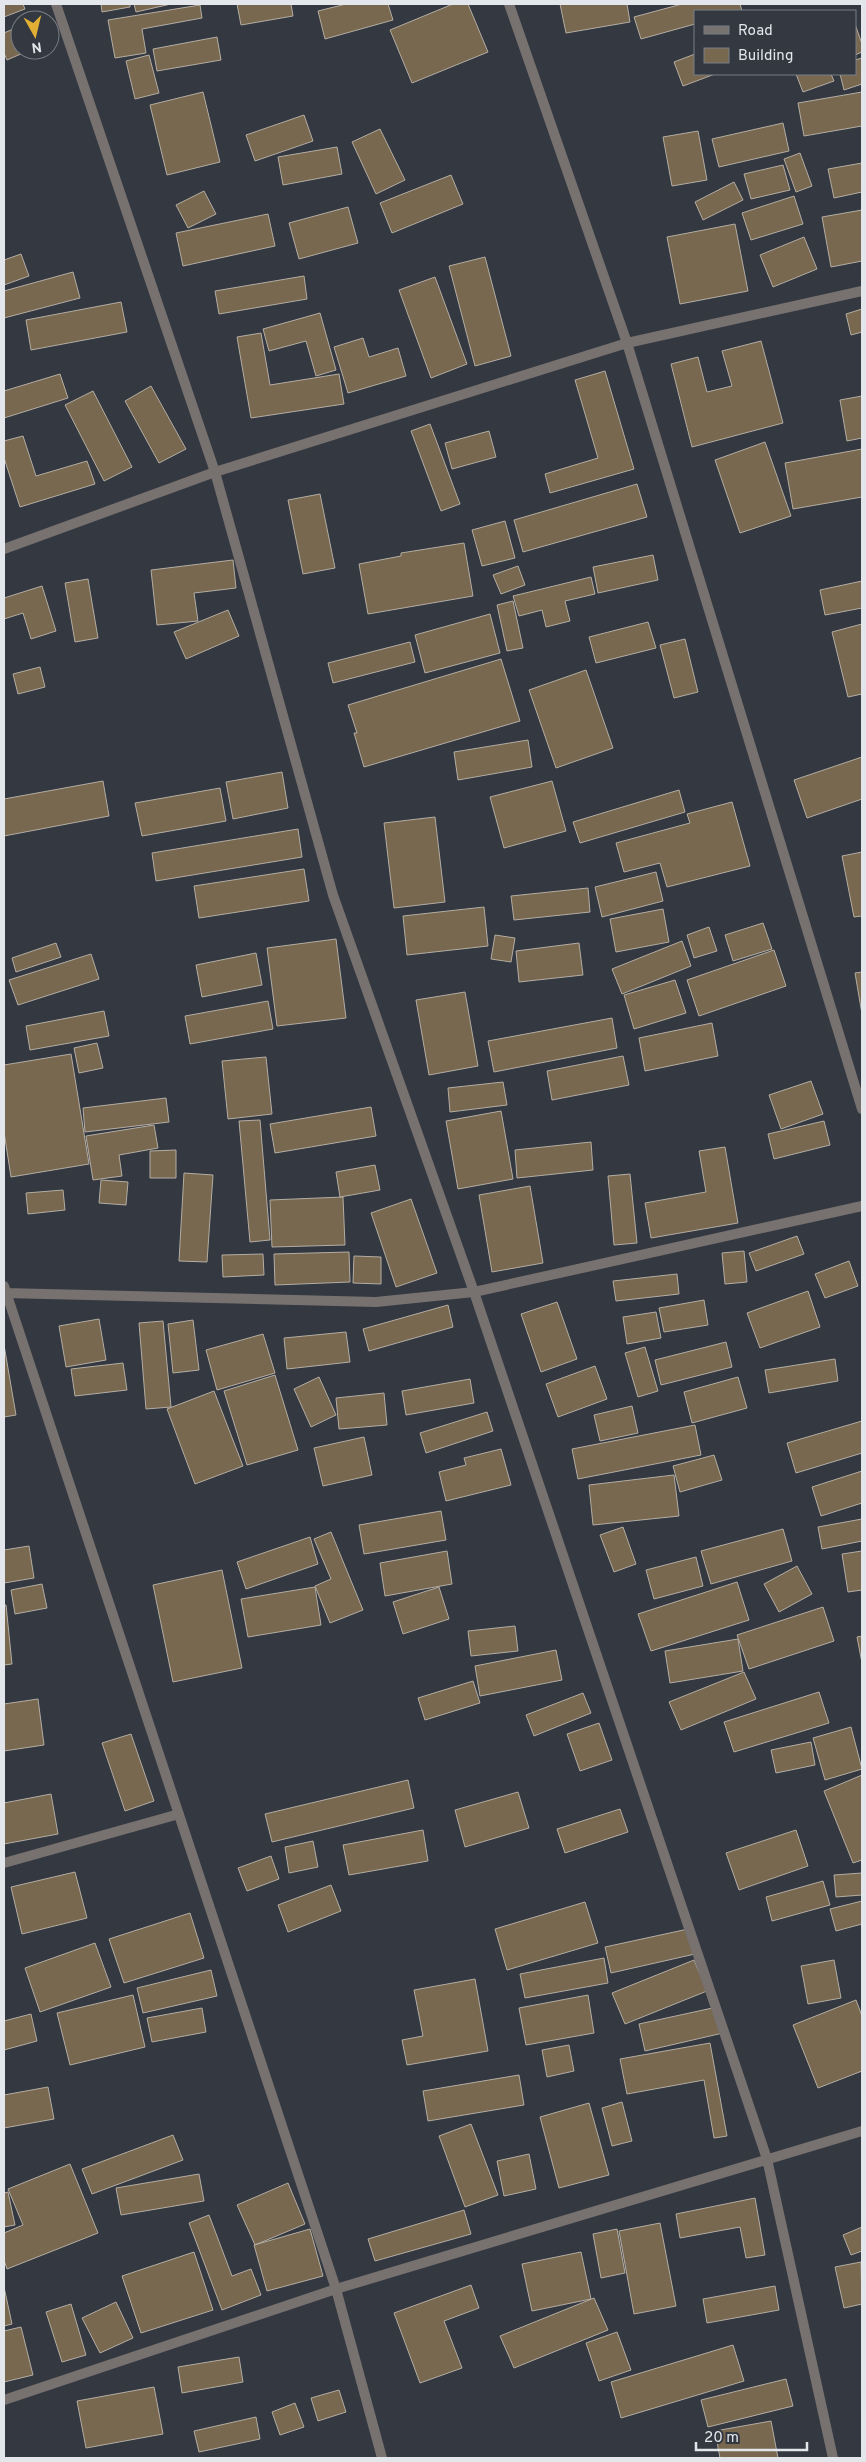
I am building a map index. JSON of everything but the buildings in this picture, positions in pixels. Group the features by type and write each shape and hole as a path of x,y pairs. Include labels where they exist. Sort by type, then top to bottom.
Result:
{"street":[{"path":"56,4 215,472 333,895 474,1292 767,2159 833,2458"},
{"path":"509,4 628,343 862,1109"},
{"path":"4,549 215,472 628,343 862,291"},
{"path":"382,2458 336,2289 4,1290 376,1302 474,1292 862,1206"},
{"path":"4,1863 179,1814"},
{"path":"4,2400 336,2289 862,2131"}]}
